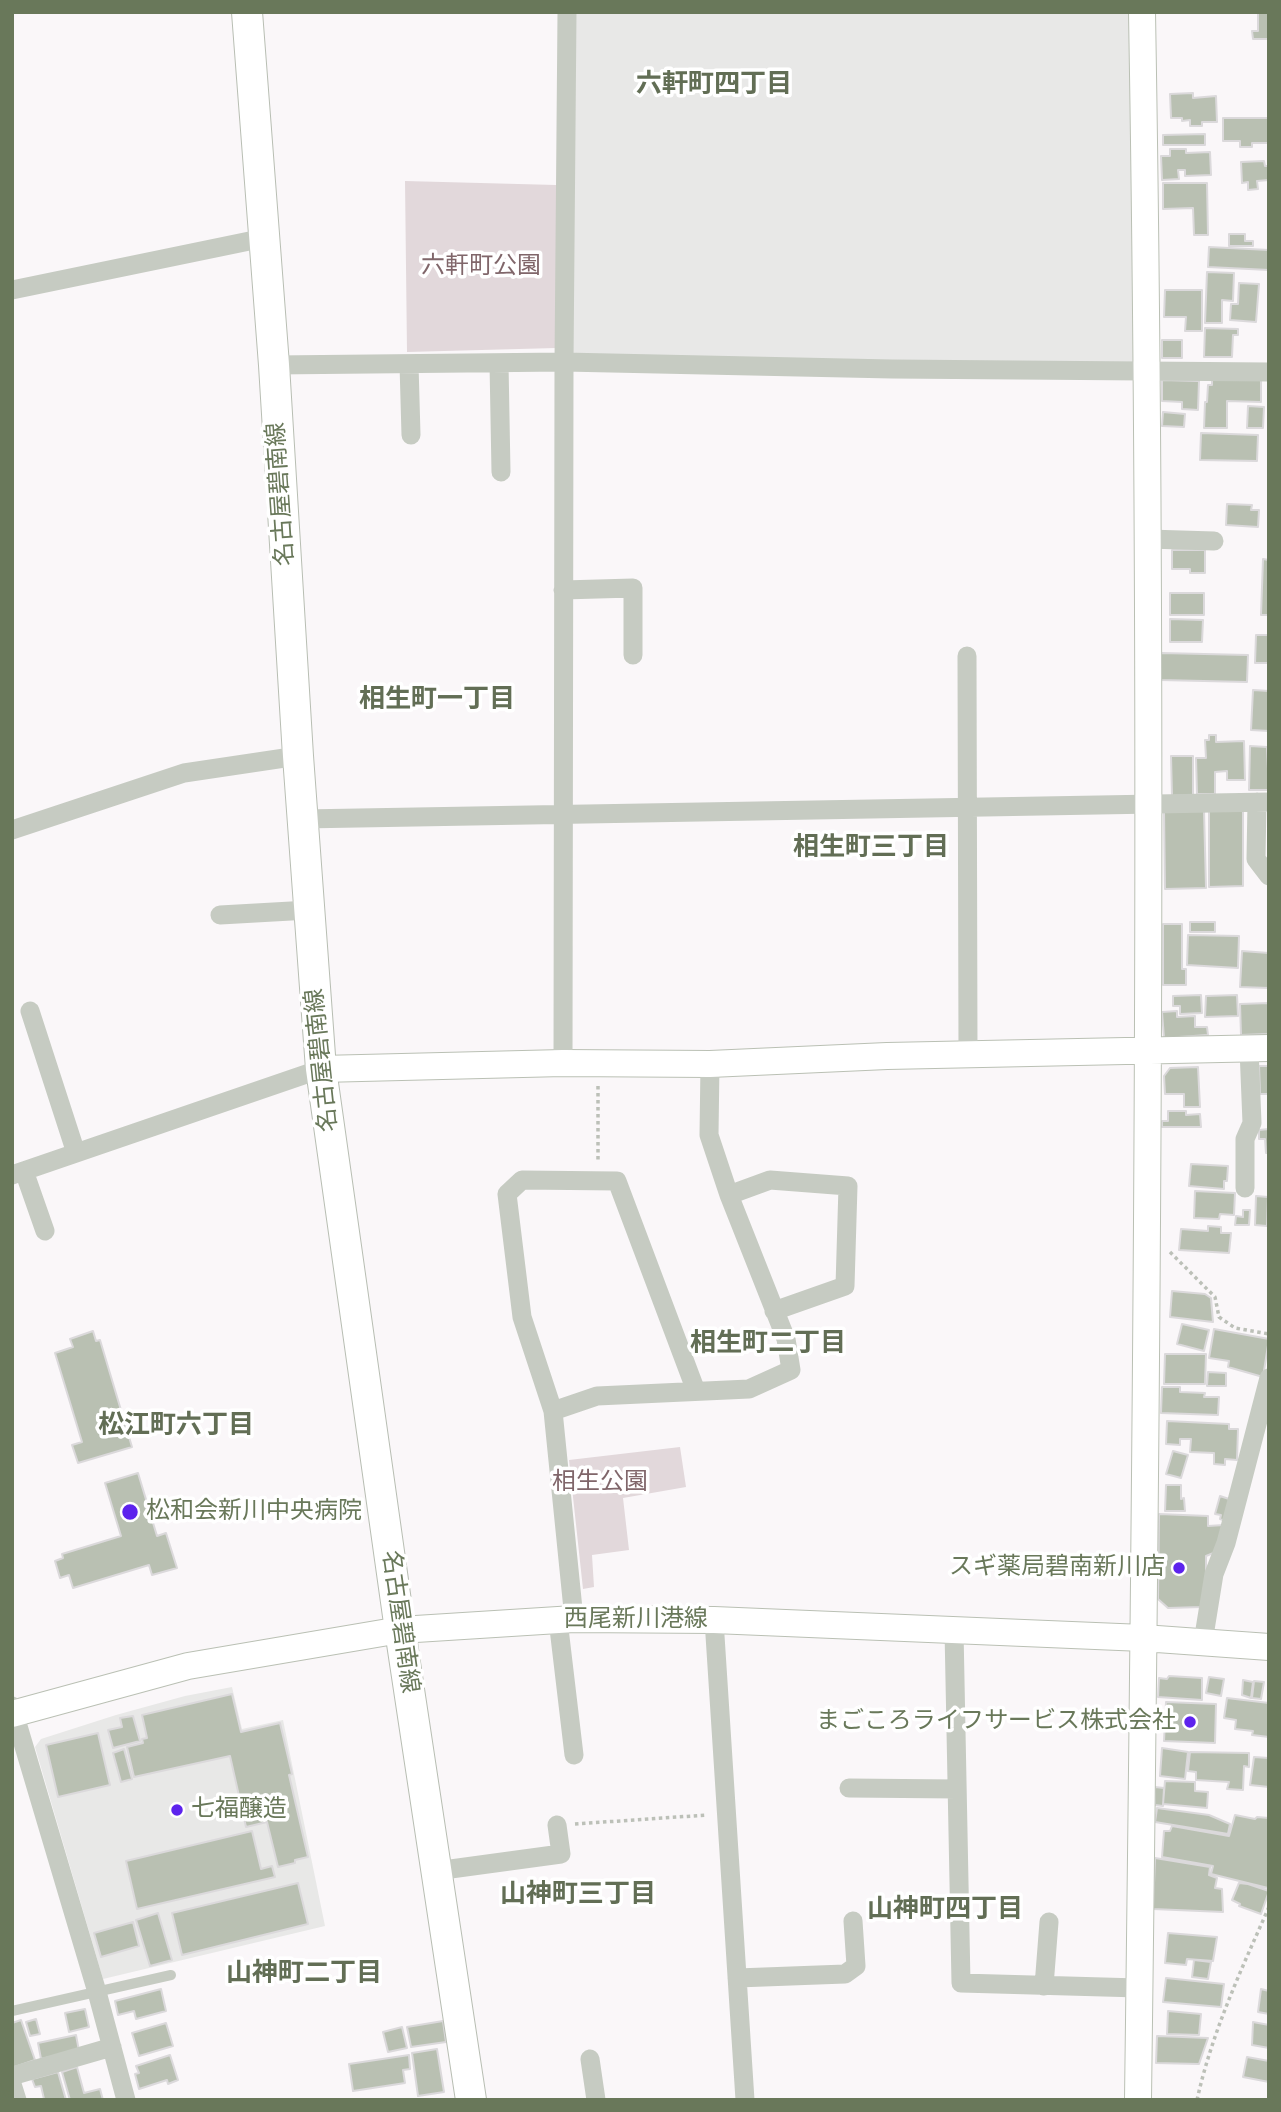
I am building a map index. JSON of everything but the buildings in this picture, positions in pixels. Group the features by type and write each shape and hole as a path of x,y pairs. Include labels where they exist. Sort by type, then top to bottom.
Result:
{"main road":[{"name":"名古屋碧南線","path":"247,12 274,365 302,819 321,1069 400,1630 471,2100"}],"street":[{"path":"563,1063 566,12"},
{"path":"1138,2100 1148,1231 1148,369 1142,12"},
{"path":"12,290 264,238"},
{"path":"274,365 564,362 892,369 1269,372"},
{"path":"499,363 500,472"},
{"path":"409,364 411,435"},
{"path":"1148,539 1214,541"},
{"path":"563,590 633,588 633,655"},
{"path":"967,656 968,1055"},
{"path":"12,830 184,773 298,756"},
{"path":"302,819 1263,802 1256,859 1269,876"},
{"path":"220,915 309,909"},
{"path":"30,1011 76,1153"},
{"path":"45,1231 18,1173 321,1069 563,1063 710,1064 1259,1049 1252,1123 1245,1139 1245,1188"},
{"path":"553,1410 597,1396 749,1389 791,1370 786,1339 729,1195 709,1135 710,1064"},
{"path":"574,1755 553,1410 522,1317 507,1194 522,1180 617,1181 696,1391"},
{"path":"729,1195 770,1180 848,1186 845,1286 774,1311"},
{"path":"1203,1642 1214,1574 1226,1544 1269,1378"},
{"name":"西尾新川港線","path":"13,1711 188,1667 400,1630 566,1620 713,1620 1143,1638 1269,1647"},
{"path":"713,1620 745,2100"},
{"path":"954,1630 961,1983 1139,1988"},
{"path":"13,1711 97,1992 126,2100"},
{"path":"849,1788 957,1789"},
{"path":"436,1871 561,1854 557,1825"},
{"path":"737,1979 845,1974 856,1966 853,1921"},
{"path":"1044,1986 1049,1922"},
{"path":"12,2076 112,2047"},
{"path":"590,2059 596,2100"},
{"path":"12,2084 17,2100"}],"lane":[{"path":"12,2011 171,1975"}],"path":[{"path":"598,1063 598,1181"},
{"path":"1148,1231 1215,1297 1219,1317 1235,1328 1269,1334"},
{"path":"557,1825 726,1814"},
{"path":"1197,2100 1209,2050 1269,1908"}],"shaded area":[{"path":"567,12 1142,12 1148,369 564,362"},
{"path":"232,1687 242,1729 283,1720 325,1926 103,1979 35,1747 41,1739 116,1715 185,1696"}],"green space":[{"name":"六軒町公園","path":"405,181 556,185 556,348 407,352"},
{"name":"相生公園","path":"680,1447 686,1487 623,1498 629,1550 592,1555 594,1587 583,1589 569,1460"}],"place":[{"name":"松和会新川中央病院","path":"130,1512"},
{"name":"スギ薬局碧南新川店","path":"1179,1568"},
{"name":"まごころライフサービス株式会社","path":"1190,1722"},
{"name":"七福醸造","path":"177,1810"}],"district":[{"name":"六軒町四丁目","path":"714,86"},
{"name":"相生町一丁目","path":"437,701"},
{"name":"相生町三丁目","path":"871,849"},
{"name":"相生町二丁目","path":"768,1345"},
{"name":"松江町六丁目","path":"176,1427"},
{"name":"山神町三丁目","path":"578,1896"},
{"name":"山神町四丁目","path":"945,1911"},
{"name":"山神町二丁目","path":"304,1975"}]}
